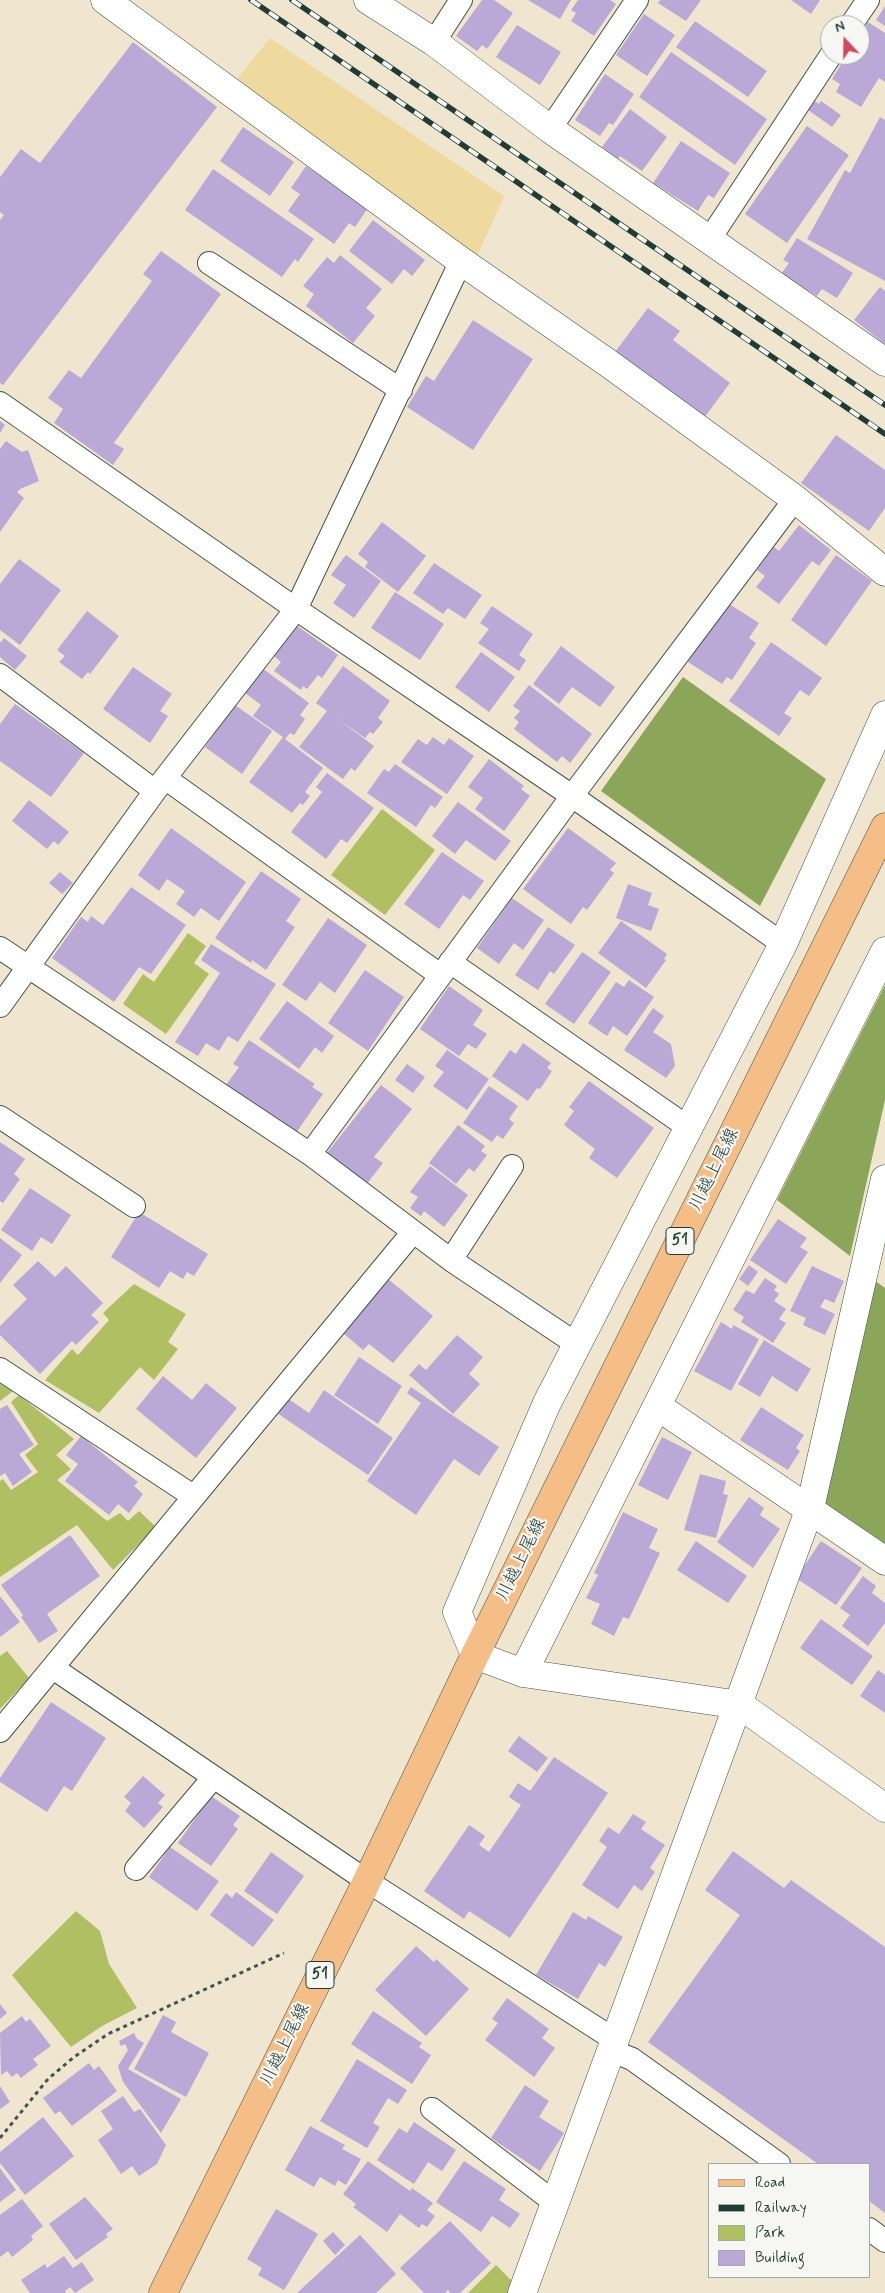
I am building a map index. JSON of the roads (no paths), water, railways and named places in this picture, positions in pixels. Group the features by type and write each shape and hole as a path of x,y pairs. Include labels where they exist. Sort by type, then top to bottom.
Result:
{"main road":[{"name":"川越上尾線","path":"163,2293 367,1881 475,1655 885,828"}],"street":[{"path":"105,0 461,261 608,363 795,499 885,572"},
{"path":"368,0 434,42 550,129 885,362"},
{"path":"885,715 783,944 547,1403 456,1612 475,1655 523,1673 740,1705 885,1808"},
{"path":"523,1673 885,951"},
{"path":"522,2293 554,2202 740,1705 810,1508 885,1180"},
{"path":"656,1406 810,1508 885,1561"}],"lane":[{"path":"434,42 462,0"},
{"path":"550,129 636,0"},
{"path":"858,15 868,0"},
{"path":"709,240 824,65"},
{"path":"0,1006 160,785 296,609 461,261"},
{"path":"209,262 401,390"},
{"path":"0,403 296,609 572,796 783,944"},
{"path":"310,1154 572,796 795,499"},
{"path":"0,675 160,785 689,1128"},
{"path":"0,948 310,1154 451,1260 578,1345"},
{"path":"0,1117 134,1206"},
{"path":"451,1260 512,1166"},
{"path":"0,1731 413,1232"},
{"path":"0,1369 193,1496"},
{"path":"53,1668 213,1778 613,2046 778,2163"},
{"path":"136,1869 213,1778"},
{"path":"432,2110 554,2202"},
{"path":"870,2230 885,2240"}],"railway":[{"path":"251,0 885,434"},
{"path":"292,0 885,405"}]}
